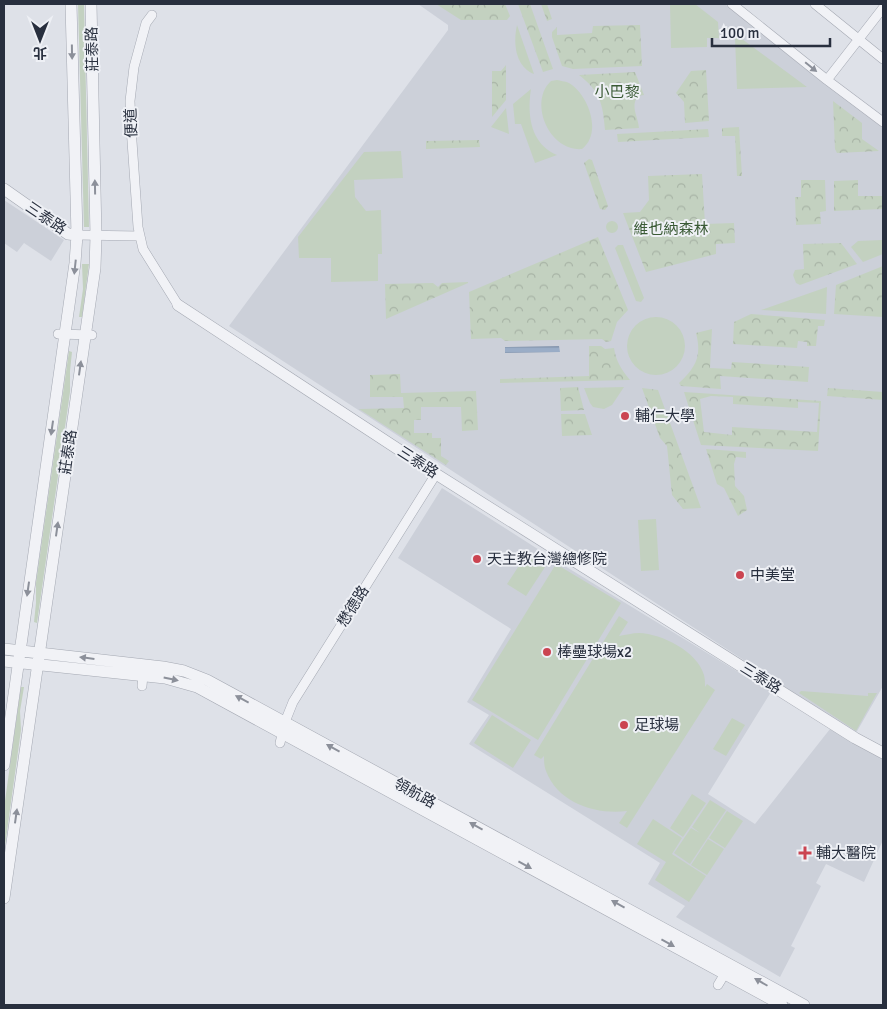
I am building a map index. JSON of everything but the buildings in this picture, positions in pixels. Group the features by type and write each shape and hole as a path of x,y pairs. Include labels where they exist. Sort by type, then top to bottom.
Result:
{"street":[{"name":"莊泰路","path":"4,765 62,334 74,270 77,235 71,4"},
{"name":"莊泰路","path":"4,898 38,658 89,335 96,236 91,4"},
{"path":"732,4 883,122"},
{"path":"815,4 883,59"},
{"path":"827,80 883,8"},
{"name":"便道","path":"139,236 130,101 134,67 146,23 152,15"},
{"name":"三泰路","path":"4,189 68,234 139,236 143,249 178,305 436,474 855,738 883,753"},
{"path":"62,334 89,335"},
{"name":"懋德路","path":"282,733 293,702 436,474"},
{"name":"領航路","path":"4,649 19,656 163,667 184,671 207,680 282,733 457,834 727,969 804,1005"},
{"name":"領航路","path":"4,661 19,656"},
{"name":"領航路","path":"38,658 143,681 176,680 196,687 727,969 782,1005"},
{"path":"718,985 727,969"}],"shaded area":[{"name":"輔仁大學","path":"418,4 725,4 824,84 883,128 883,686 856,733 229,326 448,30 448,25"},
{"path":"4,200 64,240 51,261 24,243 17,252 4,243"},
{"path":"442,488 555,560 771,692 708,794 755,824 830,729 883,759 883,840 864,882 826,864 816,883 821,886 791,946 795,948 780,977 676,917 685,906 648,884 660,863 469,744 489,715 467,702 511,629 398,558"}],"green space":[{"path":"78,4 84,4 89,227 84,227"},
{"path":"436,4 505,4 510,16 507,20 461,20"},
{"path":"518,4 530,4 553,69 543,72"},
{"path":"541,4 547,4 552,19 547,21"},
{"path":"670,4 695,4 718,22 719,38 707,38 707,47 671,48"},
{"path":"517,25 534,74 523,66 519,60 515,39"},
{"path":"640,25 642,66 573,69 562,66 552,37 552,32 557,27 557,35 592,33 593,26"},
{"path":"723,25 807,87 737,89 735,38 723,38"},
{"path":"506,65 506,100 492,117 492,71 501,71"},
{"path":"706,70 709,121 685,123 684,102 676,93 691,71"},
{"name":"小巴黎","path":"635,72 644,95 638,96 635,104 639,128 605,130 599,99 592,87 579,75"},
{"path":"557,80 569,83 576,88 587,104 592,124 592,133 582,149 570,148 560,143 546,124 542,113 544,90 551,81"},
{"path":"531,89 530,118 532,127 541,144 557,155 535,163 521,124 515,124 513,104"},
{"path":"833,101 862,123 862,139 879,151 837,153 835,149"},
{"path":"506,108 509,134 491,127"},
{"path":"739,127 742,176 737,176 735,136 722,136 722,128"},
{"path":"708,129 709,137 618,142 617,134"},
{"path":"479,140 480,147 426,149 426,141"},
{"path":"401,151 403,178 354,180 355,197 366,211 381,210 382,254 378,254 378,281 331,282 331,258 299,258 298,237 364,152"},
{"path":"589,159 592,160 608,206 605,210 600,209 584,163"},
{"name":"維也納森林","path":"702,174 705,224 734,223 735,243 716,244 716,254 646,272 623,213 640,212 649,200 648,176"},
{"path":"801,180 825,180 826,211 820,212 821,224 796,225 795,197 801,197"},
{"path":"858,180 858,196 883,196 883,209 834,211 834,181"},
{"path":"614,221 617,222 617,232 610,233 607,232 606,225 607,222"},
{"path":"598,237 628,310 617,322 611,341 606,342 602,339 505,341 501,338 471,339 469,292"},
{"path":"882,240 883,254 863,262 851,247 858,241"},
{"path":"841,243 857,264 800,285 796,283 793,275 795,270 804,269 803,244"},
{"path":"618,245 623,245 644,298 641,302 636,301 615,248"},
{"path":"82,264 89,264 82,317 79,317 83,289"},
{"path":"883,266 883,317 834,314 836,285"},
{"path":"468,282 386,319 385,284 433,283 438,287 442,283"},
{"path":"827,287 826,314 761,310"},
{"path":"751,314 825,320 824,326 818,326 816,346 807,346 807,342 798,341 797,348 733,344 734,322"},
{"path":"650,317 662,317 677,325 685,340 685,352 677,367 662,375 650,375 635,367 627,352 627,340 635,325"},
{"path":"712,329 710,368 731,369 732,362 809,367 808,382 720,376 721,389 681,386 679,383 690,372 698,355 696,333"},
{"path":"589,346 601,346 605,349 614,348 619,365 630,380 500,383 500,379 589,376"},
{"path":"69,351 72,352 70,392 37,623 34,622 36,583"},
{"path":"400,374 401,393 476,391 478,430 462,431 461,407 421,407 421,420 414,420 414,433 432,433 432,438 441,438 441,456 449,461 446,465 359,409 404,408 403,397 370,397 370,375"},
{"path":"578,387 584,410 561,411 560,388"},
{"path":"624,387 612,405 604,409 593,407 584,388"},
{"path":"642,388 658,390 701,508 683,509 672,495 667,446 660,438"},
{"path":"828,388 883,392 883,400 827,396"},
{"path":"684,392 821,401 818,451 701,445","holes":["711,396 733,397 733,404 798,408 798,402 819,403 817,432 732,427 732,435 704,432 700,399"]},
{"path":"561,414 585,414 592,435 562,436"},
{"path":"706,449 746,452 746,458 736,457 734,464 735,486 744,496 747,510 738,516 724,488 717,484"},
{"path":"656,519 659,570 641,571 638,520"},
{"path":"528,552 547,564 526,596 507,584"},
{"name":"棒壘球場x2","path":"556,564 621,603 538,740 472,700"},
{"name":"足球場","path":"619,616 628,622 619,636 636,633 648,634 678,645 694,658 700,666 704,675 705,687 707,684 715,690 627,828 619,823 627,811 615,812 591,809 569,799 552,782 545,769 544,756 541,759 534,755"},
{"path":"21,687 24,687 20,711 21,730 4,853 4,808"},
{"path":"801,691 868,696 868,693 877,693 856,731 799,693"},
{"path":"492,715 531,740 513,768 474,743"},
{"path":"732,718 745,725 726,756 713,749"},
{"path":"692,794 706,803 683,837 670,828"},
{"path":"710,800 726,810 690,864 674,853 691,828 700,833 692,827"},
{"path":"727,811 743,821 725,848 709,838"},
{"path":"653,819 682,838 672,854 706,876 689,902 655,880 666,862 637,844"},
{"path":"708,839 724,849 707,875 691,865"}],"water":[{"path":"559,346 560,352 505,353 505,347"}],"place":[{"name":"輔仁大學","path":"625,416"},
{"name":"天主教台灣總修院","path":"477,559"},
{"name":"中美堂","path":"740,575"},
{"name":"棒壘球場x2","path":"547,652"},
{"name":"足球場","path":"624,725"},
{"name":"輔大醫院","path":"805,853"}]}
